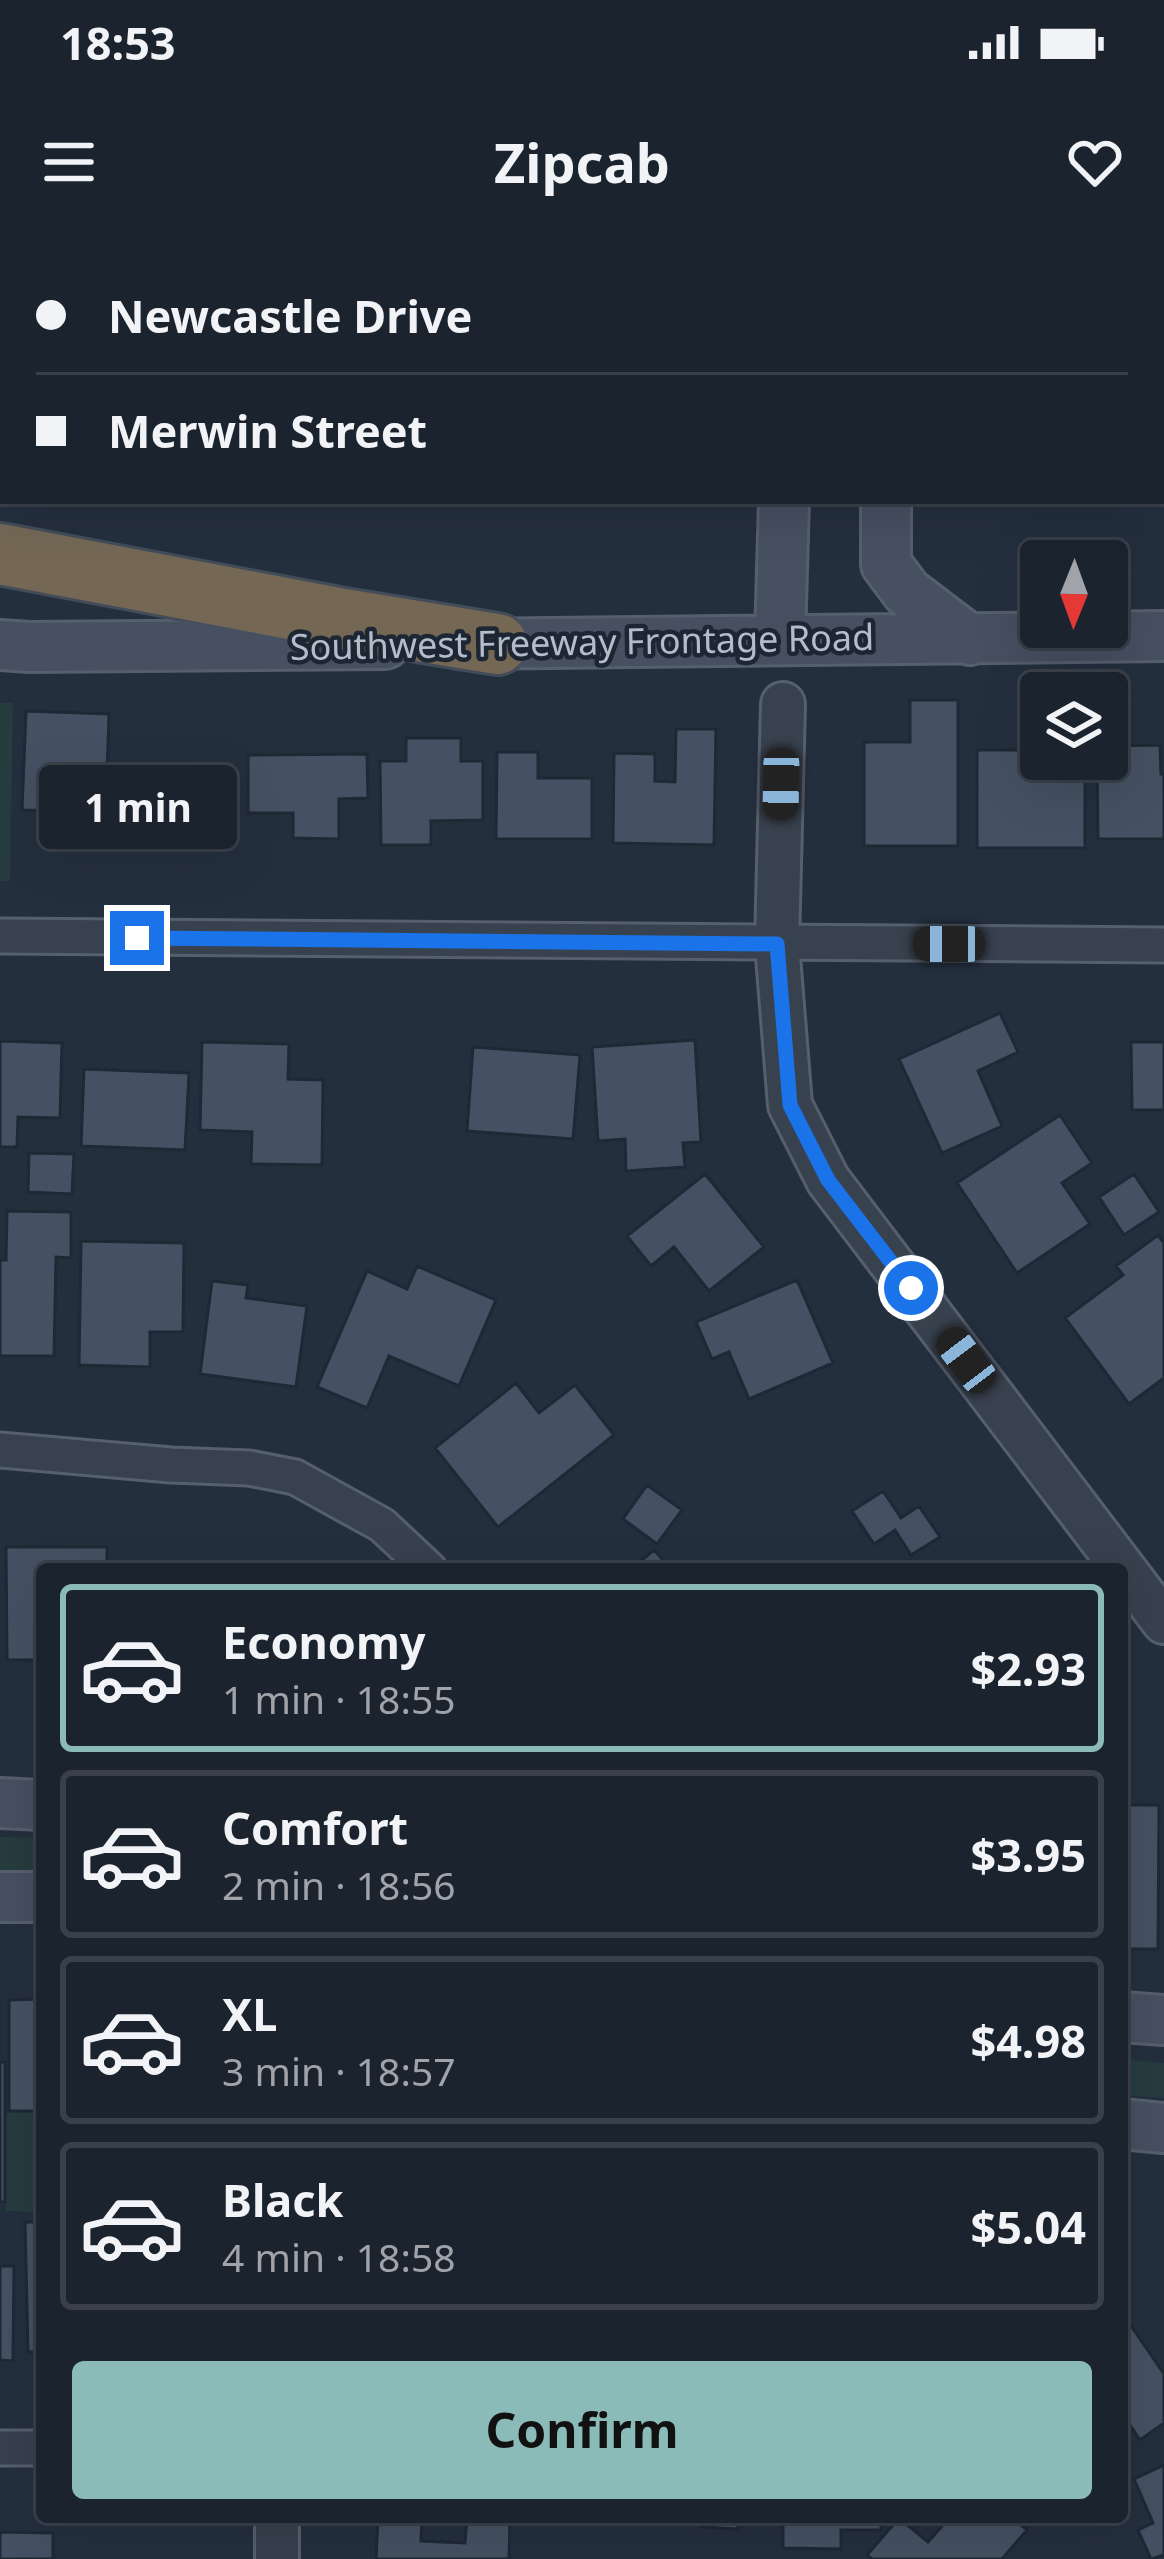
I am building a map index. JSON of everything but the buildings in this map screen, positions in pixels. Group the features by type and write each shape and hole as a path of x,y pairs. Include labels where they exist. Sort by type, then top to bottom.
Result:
{"highway":[{"path":"0,554 497,644"}],"main road":[{"path":"780,639 784,504"},
{"path":"886,504 886,564 907,592 970,640"},
{"name":"Southwest Freeway Frontage Road","path":"0,645 1164,636"},
{"path":"0,1803 36,1804"},
{"path":"0,1897 36,1897"},
{"path":"1128,2017 1164,2020"},
{"path":"1128,2125 1164,2128"}],"street":[{"path":"783,704 777,944 790,1105 828,1180 1122,1563"},
{"path":"0,936 1164,945"},
{"path":"0,1450 248,1468 295,1477 382,1525 423,1563"},
{"path":"1128,1571 1162,1615"},
{"path":"0,2448 36,2448"},
{"path":"277,2523 277,2559"}],"green space":[{"path":"0,703 13,703 10,881 0,881"},
{"path":"0,1837 36,1838 36,1875 0,1875"},
{"path":"1128,2060 1164,2063 1164,2098 1128,2095"},
{"path":"9,2111 36,2111 36,2212 6,2211"}],"route":[{"path":"137,938 777,944 790,1105 828,1180 911,1288"}]}
